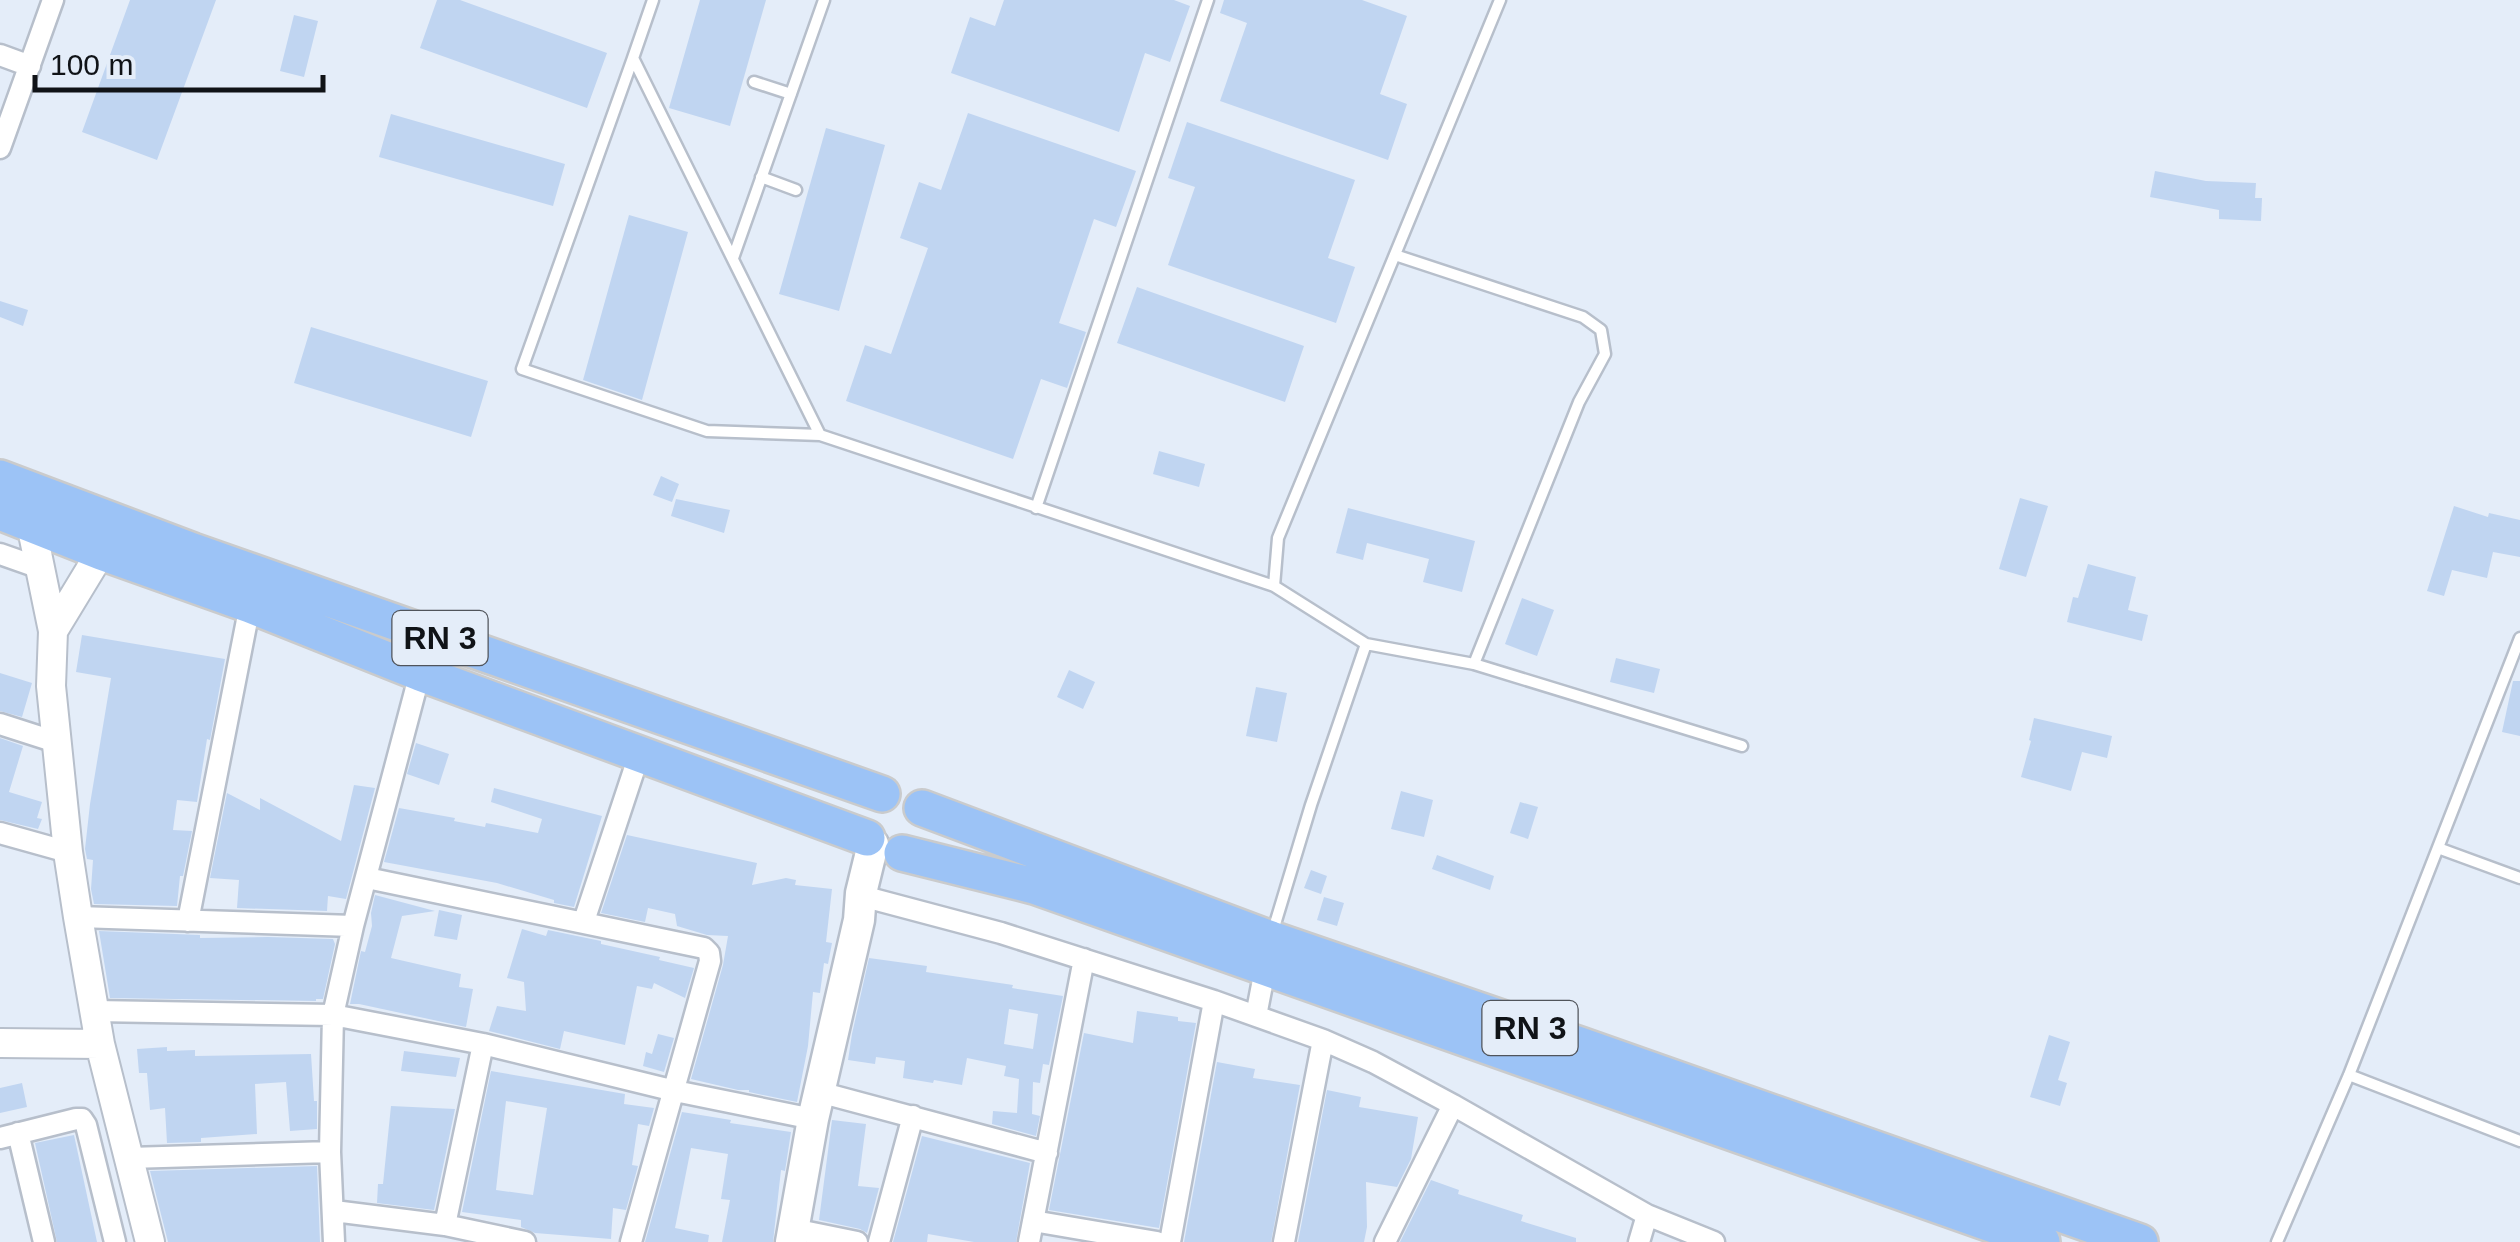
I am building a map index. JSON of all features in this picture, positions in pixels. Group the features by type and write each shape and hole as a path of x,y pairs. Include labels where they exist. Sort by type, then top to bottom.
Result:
{"highway":[{"name":"RN 3","path":"0,478 193,551 882,794"},
{"name":"RN 3","path":"16,518 884,847 1034,886 1580,1044 2140,1242"},
{"path":"891,792 909,795 922,808 923,836 911,849 884,847 864,818 867,808 882,794 891,792"},
{"name":"RN 3","path":"922,808 1268,953 2042,1242"}],"main road":[{"path":"792,1236 816,1106 866,909 861,893 884,847"}],"street":[{"path":"0,148 53,0"},
{"path":"0,55 30,66"},
{"path":"16,518 40,568 53,631 51,686 78,917 100,1044 150,1242"},
{"path":"53,631 101,552"},
{"path":"0,554 40,568"},
{"path":"188,921 250,606"},
{"path":"334,1242 330,1152 333,1015 420,673"},
{"path":"0,724 56,742"},
{"path":"584,922 640,752"},
{"path":"0,833 68,852"},
{"path":"367,878 704,948 709,953 710,961 632,1242"},
{"path":"866,909 1001,933 1324,1040 1453,1105 1647,1216 1714,1242"},
{"path":"78,917 353,926"},
{"path":"1256,1016 1268,953"},
{"path":"1084,960 1031,1232 1157,1242"},
{"path":"1170,1242 1214,1001"},
{"path":"95,1011 333,1015 482,1044 675,1090 914,1116 1047,1152"},
{"path":"1284,1242 1324,1040"},
{"path":"0,1043 100,1044"},
{"path":"445,1225 482,1044"},
{"path":"1386,1242 1453,1105"},
{"path":"879,1242 914,1116"},
{"path":"44,1242 9,1136 76,1119 86,1125 115,1242"},
{"path":"129,1158 330,1152"},
{"path":"334,1211 445,1225 526,1242"},
{"path":"1638,1242 1647,1216"},
{"path":"792,1236 857,1242"}],"lane":[{"path":"654,0 522,369 707,431 820,435 1274,586 1366,644 1474,664 1742,746"},
{"path":"733,258 824,0"},
{"path":"1036,508 1208,0"},
{"path":"1274,586 1278,538 1500,0"},
{"path":"634,58 820,435"},
{"path":"754,82 791,94"},
{"path":"762,177 796,190"},
{"path":"1395,255 1583,317 1601,330 1605,354 1579,402 1474,664"},
{"path":"2277,1242 2349,1075 2520,638"},
{"path":"1268,953 1311,805 1366,644"},
{"path":"2438,848 2520,878"},
{"path":"2349,1075 2520,1140"}],"building":[{"path":"130,0 216,0 157,160 82,132"},
{"path":"437,0 460,0 607,53 587,108 420,48"},
{"path":"700,0 766,0 730,126 669,108"},
{"path":"1004,0 1174,0 1190,6 1170,62 1145,53 1119,132 951,73 970,17 995,26"},
{"path":"1224,0 1362,0 1407,16 1380,94 1407,104 1388,160 1220,101 1247,23 1220,13"},
{"path":"294,15 318,21 304,77 280,71"},
{"path":"968,113 1136,171 1116,227 1094,219 1059,323 1086,332 1067,388 1041,379 1013,459 846,401 865,345 891,354 928,248 900,238 919,182 941,190"},
{"path":"391,114 565,164 553,206 379,157"},
{"path":"1187,122 1355,180 1328,258 1355,267 1336,323 1168,265 1195,187 1168,178"},
{"path":"826,128 885,145 839,311 779,294"},
{"path":"2155,171 2206,181 2256,183 2255,198 2262,198 2261,221 2219,219 2219,210 2150,197"},
{"path":"629,215 688,232 642,400 583,380"},
{"path":"1137,287 1304,346 1285,402 1117,343"},
{"path":"0,301 28,310 23,326 0,317"},
{"path":"311,327 488,381 471,437 294,383"},
{"path":"1159,451 1205,464 1199,487 1153,474"},
{"path":"661,476 679,484 672,502 653,495"},
{"path":"2020,498 2048,506 2026,577 1999,569"},
{"path":"676,499 730,510 724,533 671,516"},
{"path":"2454,506 2488,517 2489,513 2520,520 2520,557 2493,552 2487,578 2452,570 2444,596 2427,591"},
{"path":"1348,508 1475,541 1462,592 1423,582 1429,559 1367,543 1363,560 1336,553"},
{"path":"2088,564 2136,577 2128,610 2148,615 2142,641 2067,622"},
{"path":"1522,598 1554,610 1537,656 1505,644"},
{"path":"82,635 225,659 197,802 177,800 173,830 192,831 177,906 94,904 93,860 87,859 85,849 111,678 76,672"},
{"path":"1616,658 1660,669 1654,693 1610,682"},
{"path":"1069,670 1095,682 1083,709 1057,697"},
{"path":"0,673 32,683 22,717 0,711"},
{"path":"2513,681 2520,681 2520,736 2502,732"},
{"path":"1256,687 1287,693 1277,742 1246,736"},
{"path":"2034,718 2112,736 2107,758 2082,752 2071,791 2021,777"},
{"path":"0,738 23,746 9,792 42,802 38,829 0,820"},
{"path":"416,743 449,754 439,785 407,774"},
{"path":"354,785 375,788 346,899 328,896 327,911 237,908 239,880 210,878 227,793 260,810 260,798 341,841"},
{"path":"494,788 602,816 574,907 497,883 384,862 399,808 485,827 486,823 538,833 542,819 491,802"},
{"path":"1401,791 1433,800 1424,837 1391,829"},
{"path":"1520,802 1538,807 1528,839 1510,833"},
{"path":"627,835 757,863 752,885 786,878 796,880 795,885 832,889 826,942 832,943 828,964 824,963 820,993 813,992 797,1102 691,1079 728,936 707,935 677,926 675,914 648,908 645,922 601,913"},
{"path":"1437,855 1494,876 1490,890 1432,869"},
{"path":"1311,870 1327,876 1321,894 1304,888"},
{"path":"375,895 435,911 402,916 391,958 461,974 459,987 473,989 466,1027 350,1004 361,951 365,952 372,926"},
{"path":"1324,897 1344,903 1337,926 1317,920"},
{"path":"439,910 462,915 457,940 434,936"},
{"path":"522,929 546,936 548,930 601,941 694,968 685,998 654,983 652,989 637,986 625,1045 564,1031 560,1049 489,1031 497,1006 526,1011 524,982 507,978"},
{"path":"99,931 200,938 333,939 335,944 323,999 316,1001 110,998"},
{"path":"869,958 927,966 926,972 1063,996 1049,1065 1043,1064 1040,1083 1033,1082 1032,1114 1040,1116 1036,1136 992,1124 993,1111 1017,1113 1019,1079 1004,1076 1006,1066 967,1058 962,1085 903,1078 905,1061 876,1057 875,1064 848,1060","holes":["1009,1009 1038,1014 1033,1049 1004,1044"]},
{"path":"1137,1011 1196,1023 1159,1228 1049,1210 1084,1033 1133,1043"},
{"path":"658,1034 674,1038 664,1072 643,1066 646,1052 652,1054"},
{"path":"2049,1035 2070,1042 2058,1080 2067,1083 2060,1106 2030,1097"},
{"path":"167,1047 167,1051 195,1050 195,1056 311,1054 317,1129 290,1131 286,1082 255,1084 257,1134 167,1143 165,1108 150,1110 147,1073 139,1073 137,1049"},
{"path":"404,1051 460,1058 456,1077 401,1071"},
{"path":"1217,1062 1255,1069 1253,1078 1300,1085 1271,1242 1184,1242"},
{"path":"491,1071 625,1094 624,1104 654,1108 649,1126 638,1124 632,1165 638,1166 626,1210 613,1208 611,1239 535,1233 521,1227 521,1220 462,1212","holes":["506,1101 547,1108 533,1195 496,1190"]},
{"path":"22,1083 27,1107 0,1113 0,1088"},
{"path":"1327,1090 1361,1097 1359,1107 1418,1117 1411,1159 1397,1187 1366,1182 1364,1242 1298,1242"},
{"path":"391,1106 455,1109 434,1210 377,1203 378,1184 383,1184"},
{"path":"682,1112 791,1132 785,1171 781,1170 773,1242 722,1242 730,1200 721,1199 728,1154 691,1148 675,1228 709,1235 708,1242 645,1242"},
{"path":"832,1120 866,1124 858,1186 879,1188 867,1233 819,1220"},
{"path":"74,1135 97,1242 57,1242 35,1143"},
{"path":"922,1136 1030,1163 1016,1242 974,1242 928,1234 927,1242 893,1242"},
{"path":"317,1166 320,1242 168,1242 150,1171"},
{"path":"1431,1180 1459,1190 1458,1194 1523,1215 1521,1221 1576,1238 1576,1242 1400,1242"}]}
